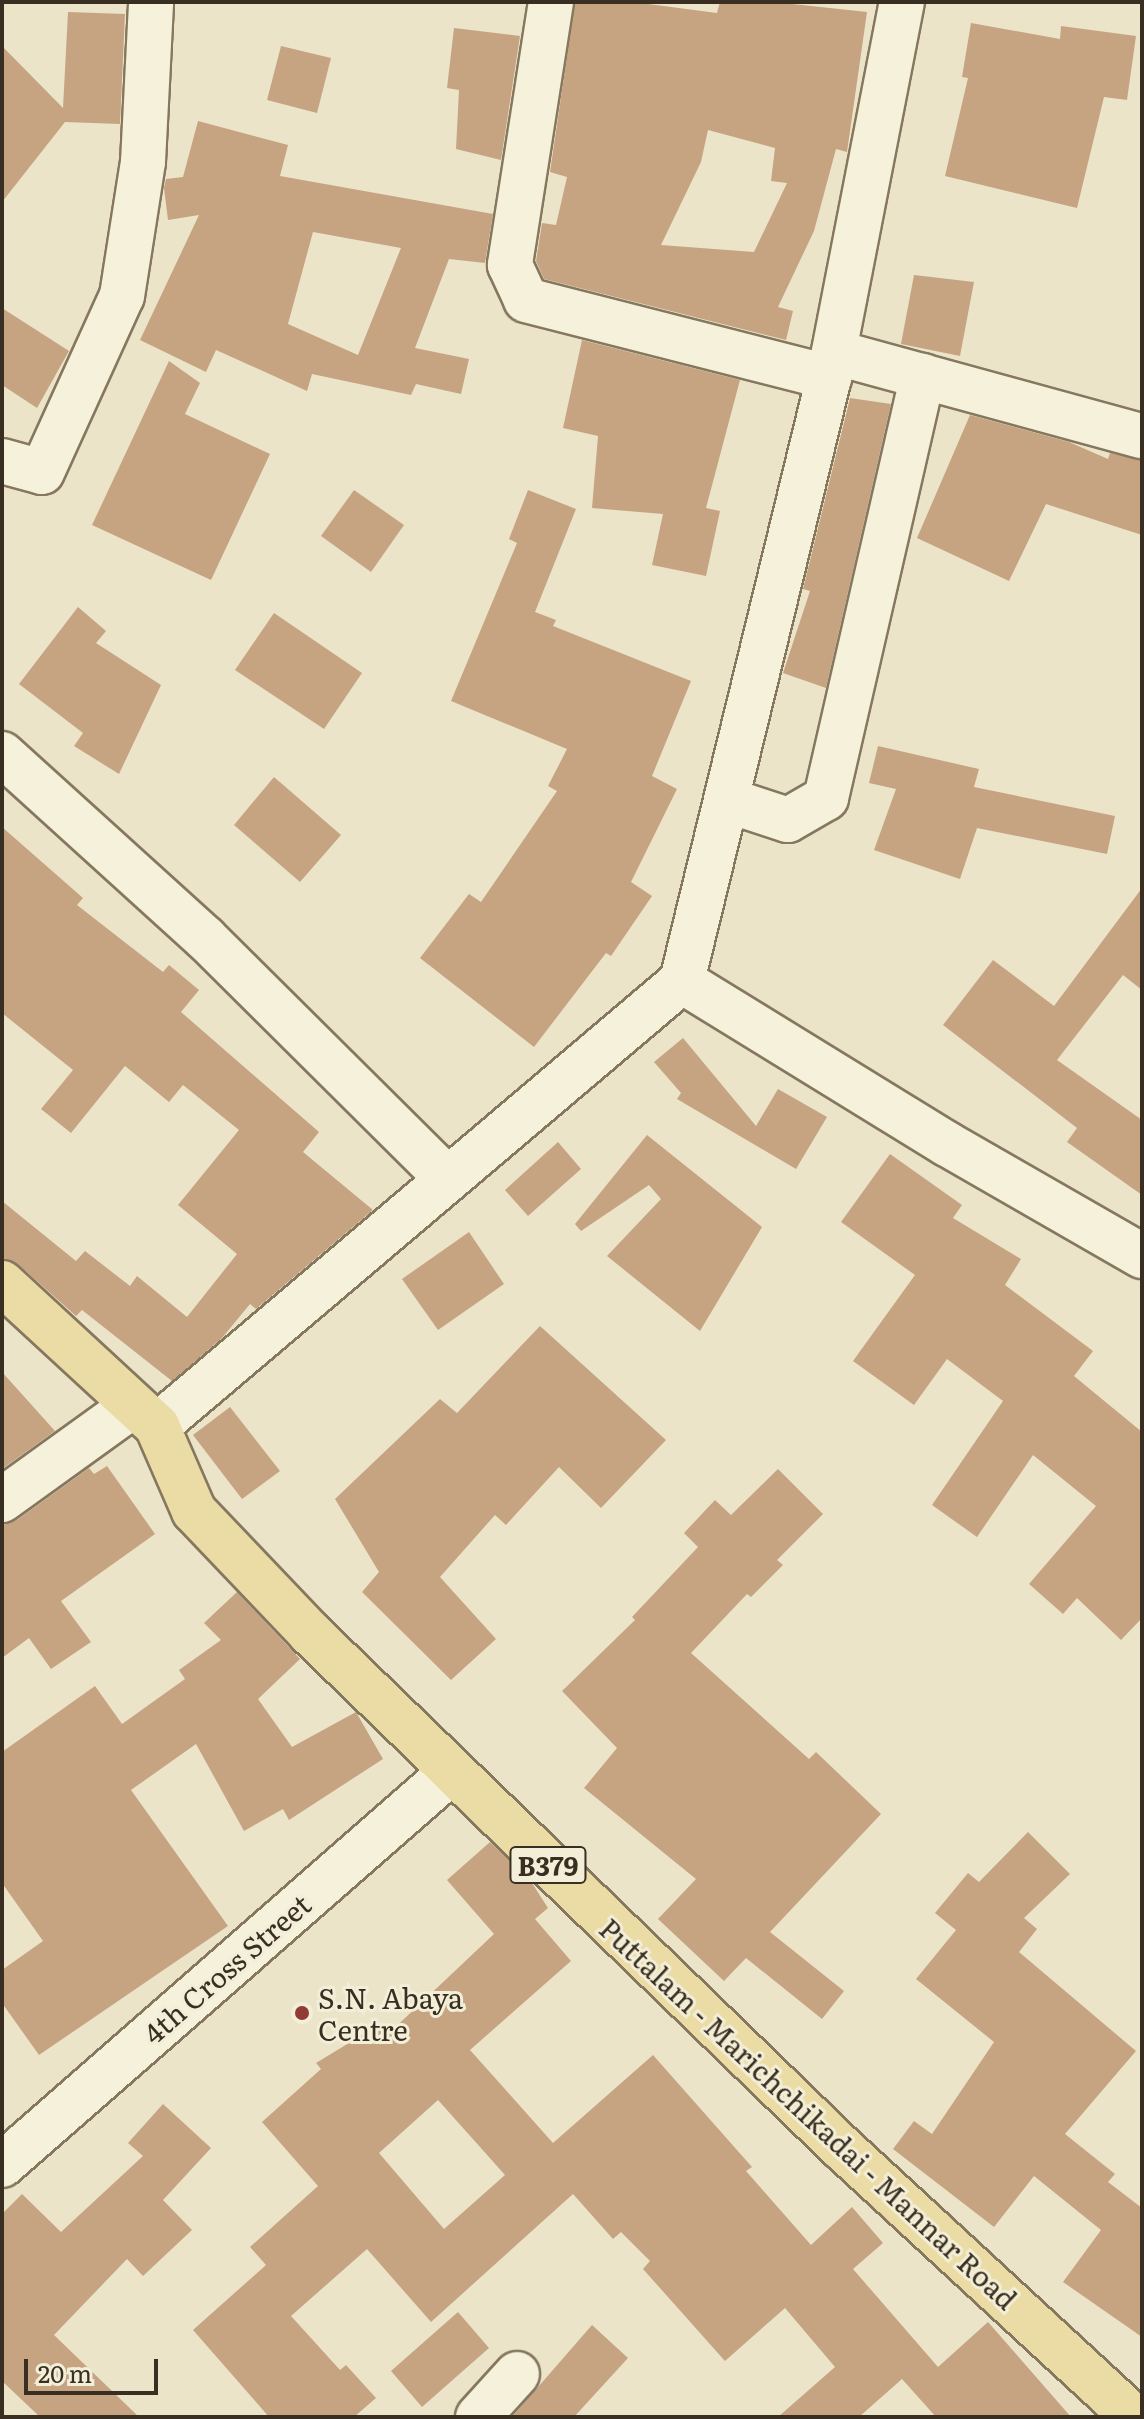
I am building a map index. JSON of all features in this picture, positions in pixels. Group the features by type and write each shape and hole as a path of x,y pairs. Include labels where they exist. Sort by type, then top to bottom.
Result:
{"main road":[{"name":"Puttalam - Marichchikadai - Mannar Road","path":"2,1283 144,1416 194,1511 451,1772 841,2147 1134,2417"}],"street":[{"path":"2,461 42,472 122,296 143,162 151,2"},
{"path":"551,2 510,265 526,300 831,364 923,376 1142,436"},
{"path":"2,1500 144,1416 448,1179 682,981 831,364 902,2"},
{"path":"727,800 788,820 826,798 923,376"},
{"path":"2,754 205,938 448,1179"},
{"path":"682,981 947,1144 1142,1256"},
{"name":"4th Cross Street","path":"2,2165 451,1772"},
{"path":"478,2417 517,2374"}],"building":[{"path":"575,2 633,2 717,13 720,2 774,2 867,12 847,152 836,149 814,231 778,307 793,311 786,340 544,279 536,261 542,223 556,225 567,177 550,172","holes":["708,130 775,148 771,181 787,183 754,252 661,245 701,162"]},
{"path":"68,12 125,14 120,124 65,122 2,202 2,46 63,108"},
{"path":"971,23 1060,39 1061,26 1136,36 1127,100 1104,97 1077,208 945,176 968,78 962,77"},
{"path":"454,28 520,36 501,160 456,149 459,90 447,88"},
{"path":"281,46 331,58 317,113 267,100"},
{"path":"198,121 288,145 280,176 493,214 485,263 449,259 415,348 469,359 461,394 416,384 411,395 312,374 307,391 216,350 206,372 140,340 199,215 168,220 164,188 166,179 183,177","holes":["313,232 401,248 358,355 288,324"]},
{"path":"914,275 974,282 960,356 901,344"},
{"path":"2,308 69,351 37,408 2,385"},
{"path":"582,340 740,380 706,508 720,511 706,576 652,565 663,514 592,508 598,436 563,428"},
{"path":"169,361 200,383 185,414 270,454 211,580 92,525"},
{"path":"850,398 891,404 826,688 783,673 810,591 803,589"},
{"path":"970,415 1069,442 1108,459 1110,453 1142,460 1142,535 1046,504 1009,581 917,538"},
{"path":"354,490 404,525 371,572 321,536"},
{"path":"528,490 576,509 535,612 556,620 553,626 691,681 652,776 677,789 631,882 652,896 611,956 606,953 534,1047 420,958 469,894 481,902 557,791 548,786 567,749 451,701 517,543 509,539"},
{"path":"78,607 106,631 96,643 161,685 119,774 74,746 83,733 19,684"},
{"path":"274,613 362,673 324,729 235,670"},
{"path":"878,746 979,769 974,787 1115,816 1107,854 977,828 960,879 874,850 896,789 869,783"},
{"path":"274,777 341,835 300,882 234,825"},
{"path":"2,827 83,898 77,905 163,972 169,965 199,990 181,1012 319,1132 303,1152 373,1210 256,1309 250,1304 222,1338 172,1381 82,1310 76,1316 19,1265 2,1259 2,1201 76,1261 85,1251 130,1286 137,1276 187,1317 237,1254 178,1205 239,1130 183,1085 169,1102 125,1066 71,1133 41,1109 73,1070 2,1013"},
{"path":"1142,888 1142,990 1123,975 1057,1060 1142,1120 1142,1195 1067,1142 1077,1128 943,1025 993,960 1054,1006"},
{"path":"683,1038 756,1126 778,1089 827,1117 796,1169 677,1099 681,1093 654,1062"},
{"path":"647,1135 762,1227 700,1331 607,1256 661,1199 649,1185 581,1231 575,1224"},
{"path":"558,1142 581,1169 528,1216 505,1190"},
{"path":"890,1154 962,1205 953,1218 1021,1259 1005,1285 1093,1351 1074,1376 1142,1432 1142,1618 1121,1640 1077,1598 1063,1614 1029,1584 1096,1506 1033,1455 977,1537 932,1505 1003,1401 947,1359 914,1405 853,1361 915,1275 841,1222"},
{"path":"469,1232 504,1284 438,1330 402,1279"},
{"path":"540,1326 666,1440 601,1508 559,1467 506,1525 495,1515 440,1577 496,1639 451,1680 362,1592 379,1572 335,1499 440,1399 457,1413"},
{"path":"2,1372 55,1431 2,1469"},
{"path":"230,1407 280,1471 242,1499 193,1435"},
{"path":"107,1466 155,1534 61,1601 91,1642 51,1669 29,1638 2,1658 2,1525 17,1520 89,1468 94,1474"},
{"path":"778,1469 823,1514 777,1560 783,1565 751,1597 747,1594 691,1653 809,1759 816,1752 881,1814 770,1932 844,1991 822,2019 746,1958 724,1981 658,1919 696,1879 584,1788 617,1748 562,1691 635,1620 632,1617 698,1547 684,1533 715,1500 731,1515"},
{"path":"237,1592 300,1659 258,1699 292,1747 356,1712 383,1759 289,1820 283,1809 244,1831 196,1744 131,1790 228,1926 39,2055 2,2003 2,1970 43,1941 2,1883 2,1752 95,1686 122,1724 185,1679 179,1670 221,1640 204,1623"},
{"path":"1028,1832 1070,1874 1024,1918 1037,1929 1019,1952 1136,2051 1065,2134 1115,2174 1108,2182 1142,2208 1142,2337 1063,2282 1101,2230 1034,2176 994,2227 893,2149 914,2121 932,2134 994,2042 916,1979 956,1930 935,1913 968,1873 979,1882"},
{"path":"490,1842 530,1880 548,1908 535,1919 571,1961 470,2050 553,2143 653,2055 752,2167 746,2171 811,2245 852,2207 883,2243 853,2269 938,2367 988,2322 1071,2417 936,2417 902,2379 859,2417 778,2417 835,2367 785,2308 725,2361 643,2269 650,2261 621,2232 613,2239 573,2194 431,2322 367,2249 291,2316 340,2370 346,2365 376,2398 354,2417 269,2417 193,2330 266,2265 250,2247 318,2186 262,2122 321,2069 316,2063 377,2026 386,2036 494,1934 447,1880","holes":["438,2100 505,2175 444,2229 379,2153"]},
{"path":"163,2104 211,2148 163,2200 192,2230 143,2276 127,2259 54,2335 139,2417 40,2417 2,2381 2,2214 22,2194 61,2232 143,2156 128,2143"},
{"path":"458,2312 489,2348 422,2407 391,2371"},
{"path":"592,2325 628,2358 574,2417 512,2417"}],"place":[{"name":"S.N. Abaya Centre","path":"302,2013"}]}
